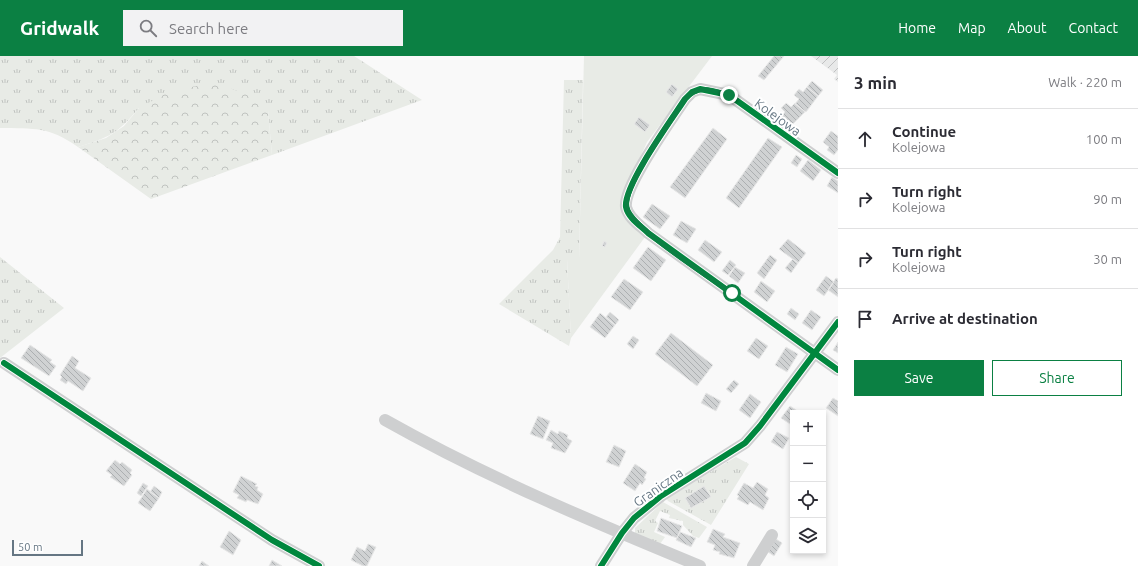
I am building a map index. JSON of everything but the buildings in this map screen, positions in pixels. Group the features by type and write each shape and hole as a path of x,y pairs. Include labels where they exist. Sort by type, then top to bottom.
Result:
{"street":[{"name":"Kolejowa","path":"838,173 729,95 700,89 692,92 685,99 644,163 627,196 626,207 631,217 648,233 838,370"},
{"path":"815,353 838,322"},
{"name":"Graniczna","path":"601,566 622,533 634,518 661,496 745,443 760,426 815,353"},
{"path":"4,363 272,540 318,566"},
{"path":"385,420 435,448 477,469 700,566"},
{"path":"753,566 772,534"}],"shaded area":[{"path":"811,56 838,56 838,82 834,79 837,75"}],"green space":[{"path":"0,56 354,56 422,100 272,155 268,111 139,108 125,124 112,134 78,147 58,135 41,130 0,128"},
{"path":"584,56 712,56 647,142 625,191 645,237 571,338 567,259 579,259"},
{"path":"564,80 583,80 579,259 567,259 571,338 569,346 499,304 553,250 560,237"},
{"path":"216,83 251,96 268,111 272,155 151,199 78,147 106,138 124,126 139,108 172,90"},
{"path":"0,257 64,308 0,358"},
{"path":"736,457 749,464 711,525 668,501 666,498"},
{"path":"663,502 707,527 699,538 693,536 683,525 683,521 669,518 670,515 660,511 655,521 658,523 654,532 665,537 660,544 635,533 635,528"}],"cycle path":[{"path":"838,173 729,95 700,89 692,92 685,99 660,136 632,184 627,197 626,207 629,215 648,233 838,370"},
{"path":"601,566 622,533 634,518 661,496 745,443 760,426 838,322"},
{"path":"4,363 272,540 319,566"}],"route":[{"path":"729,95 700,89 692,92 685,99 634,180 627,196 626,207 631,217 648,233 732,293"}]}
